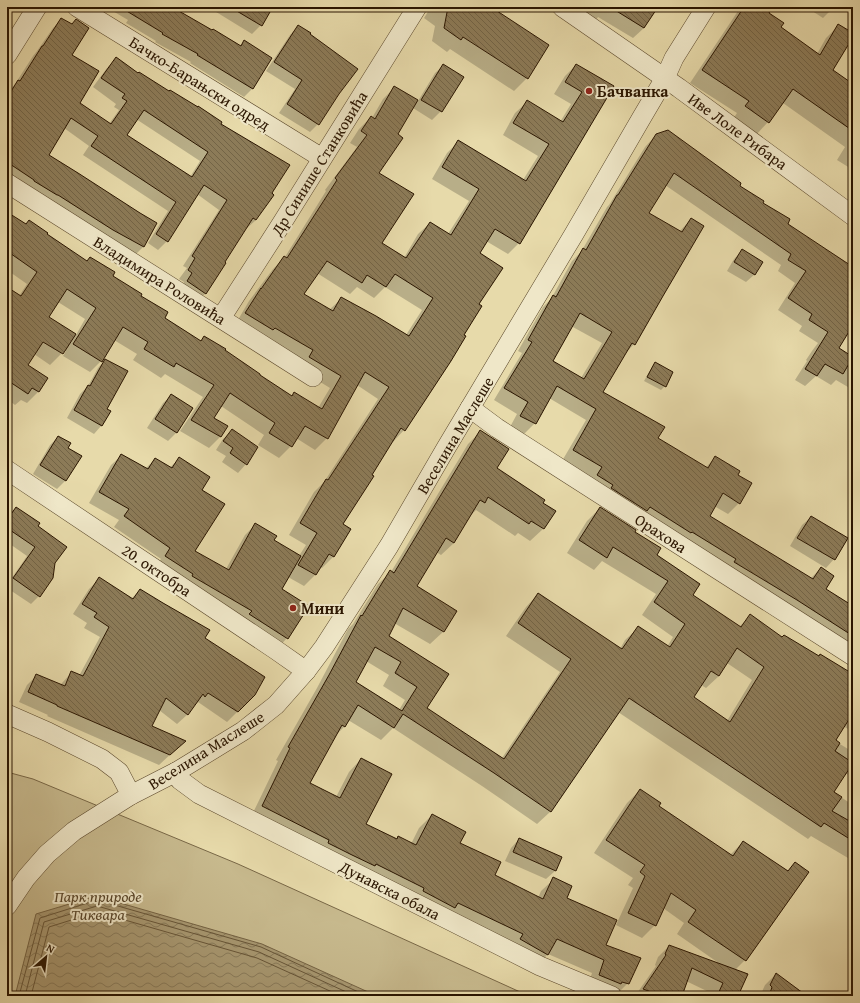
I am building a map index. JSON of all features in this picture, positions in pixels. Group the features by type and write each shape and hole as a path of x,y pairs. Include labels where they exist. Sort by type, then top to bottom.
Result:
{"street":[{"path":"7,55 37,7"},
{"name":"Бачко-Барањски одред","path":"78,7 322,158"},
{"name":"Др Синише Станковића","path":"221,318 282,223 416,7"},
{"name":"Иве Лоле Рибара","path":"562,7 665,78 853,216"},
{"name":"Веселина Маслеше","path":"7,906 26,878 47,854 74,831 243,731 276,705 306,671 324,647 389,546 574,234 665,78 678,52 706,7"},
{"name":"Владимира Роловића","path":"7,183 313,377"},
{"name":"Орахова","path":"470,408 504,432 853,656"},
{"name":"20. октобра","path":"7,470 306,671"},
{"path":"7,714 48,732 102,759 120,772 131,796"},
{"name":"Дунавска обала","path":"176,772 180,780 199,794 540,966 612,996"}],"green space":[{"name":"Парк природе Тиквара","path":"7,772 33,779 238,864 529,996 7,996"}],"water":[{"path":"96,896 262,944 377,996 15,996 36,914"}],"building":[{"path":"120,7 172,7 241,46 244,40 272,58 253,89"},
{"path":"230,7 261,7 270,12 262,26"},
{"path":"448,7 491,7 549,45 528,79 463,37 461,40 444,28"},
{"path":"610,7 658,7 644,28"},
{"path":"744,7 773,7 769,13 784,23 781,27 820,55 838,24 853,33 853,37 833,70 853,84 853,131 793,89 769,123 745,106 749,101 702,70"},
{"path":"61,18 72,24 76,19 89,28 72,55 99,71 80,103 111,124 127,101 122,98 125,94 101,78 116,57 138,73 139,72 169,91 170,90 198,106 222,122 221,124 290,165 272,193 274,195 256,220 253,218 206,294 187,281 192,273 188,270 195,258 192,256 227,200 204,185 168,242 156,234 176,202 91,146 98,136 71,118 49,155 157,223 144,247 113,230 34,181 7,162 7,98 18,80 20,81","holes":["144,110 208,152 192,177 127,135"]},
{"path":"298,25 311,33 310,34 358,69 339,94 319,125 287,104 302,80 274,62"},
{"path":"443,64 464,77 442,112 421,100"},
{"path":"576,64 614,86 520,244 495,229 480,253 503,268 479,304 482,306 464,335 466,336 451,361 405,431 401,428 372,475 374,476 343,524 351,529 334,557 329,554 316,575 298,565 317,533 300,523 326,479 328,480 389,387 365,372 328,439 305,426 292,447 269,433 275,423 230,393 214,418 228,426 221,437 191,420 214,385 176,363 174,367 144,349 148,342 123,327 102,362 73,344 96,308 67,289 49,317 76,334 63,354 43,342 28,365 48,378 39,392 32,388 28,394 7,380 7,287 21,296 37,272 7,251 7,212 26,224 29,220 87,261 90,257 115,272 113,276 142,294 141,296 168,312 165,318 201,341 204,336 226,349 225,350 260,375 292,396 294,392 322,409 341,376 309,357 313,350 275,328 273,330 245,313 284,256 287,258 337,180 335,178 367,135 361,131 371,116 375,119 394,86 418,100 398,134 403,138 379,173 414,194 382,243 406,258 430,222 451,235 479,189 442,167 458,140 526,181 549,144 513,123 527,100 563,122 582,92 565,82","holes":["327,261 362,283 367,275 386,287 395,274 433,298 409,336 341,297 333,311 304,294"]},
{"path":"668,130 741,183 740,186 764,201 763,203 790,219 788,224 853,267 853,325 839,348 853,357 843,374 825,364 817,376 805,369 828,332 809,320 812,314 788,298 806,271 788,260 791,254 674,173 649,213 682,232 691,218 704,226 635,345 632,343 603,392 665,427 658,438 708,468 715,456 740,471 738,475 752,483 740,504 723,493 710,516 813,579 821,567 834,576 826,589 853,606 853,636 734,562 736,559 692,532 691,533 650,507 647,511 611,488 613,485 597,475 602,467 573,450 596,409 557,386 536,424 520,416 528,402 504,388 532,342 528,340 553,295 556,297 583,248 586,250 617,195 656,134","holes":["580,313 612,332 584,379 553,361"]},
{"path":"742,249 763,262 755,275 734,262"},
{"path":"105,359 128,371 107,409 111,411 102,426 74,410 88,385 90,386"},
{"path":"655,362 673,372 666,387 647,377"},
{"path":"171,394 193,408 177,433 155,419"},
{"path":"232,429 258,447 247,465 230,453 233,448 223,441"},
{"path":"480,430 509,449 497,468 545,500 543,503 556,511 544,529 531,521 529,524 488,497 485,503 480,500 454,543 446,538 417,586 457,611 444,632 403,608 389,636 449,674 427,708 504,759 571,659 518,623 538,593 622,649 638,626 670,647 685,624 654,602 668,581 613,547 607,558 579,540 600,507 636,530 635,532 661,548 657,555 700,584 693,595 741,627 750,614 782,637 784,635 853,674 853,713 836,740 840,743 835,751 853,763 834,792 842,797 832,811 853,823 853,841 824,823 821,827 629,698 551,812 403,714 394,728 358,705 345,727 342,725 310,783 340,798 361,758 392,774 366,824 397,839 398,836 416,845 432,814 466,832 460,843 501,862 495,875 543,899 553,877 572,886 567,898 617,920 606,945 641,958 629,984 622,982 621,984 599,975 604,960 557,939 548,955 520,939 523,934 458,903 455,908 423,891 424,888 376,864 375,866 328,843 329,840 262,806 290,748 288,747 361,615 362,616 390,570 394,573","holes":["375,647 401,662 395,673 417,687 402,711 356,682","737,648 764,667 730,722 694,697 711,671 719,676"]},
{"path":"58,436 71,443 68,448 82,456 66,481 40,465"},
{"path":"121,454 148,469 155,458 172,468 179,457 210,477 202,490 225,504 195,551 229,570 255,523 277,536 274,540 301,556 282,589 309,606 288,639 249,614 252,611 192,576 193,574 165,556 170,548 124,516 129,509 99,492"},
{"path":"16,507 40,523 38,526 67,547 55,563 53,578 40,597 13,578 35,547 7,528 7,520"},
{"path":"811,516 848,538 835,560 797,538"},
{"path":"99,577 133,599 140,589 210,630 205,638 265,677 255,695 238,712 208,693 205,697 203,694 188,715 166,698 152,726 186,741 170,755 28,692 36,674 65,686 71,671 83,676 109,627 94,617 97,613 82,604"},
{"path":"640,789 661,803 659,806 733,856 743,841 788,871 795,862 809,872 746,961 688,922 696,910 671,893 656,926 628,913 645,876 640,872 645,865 606,840"},
{"path":"519,838 562,857 556,871 513,852"},
{"path":"669,945 748,974 738,996 717,996 723,983 692,968 682,996 662,996 643,989 666,955 665,954"},
{"path":"776,973 807,996 769,996 772,987 770,985"}],"place":[{"name":"Бачванка","path":"589,91"},
{"name":"Мини","path":"293,608"}]}
